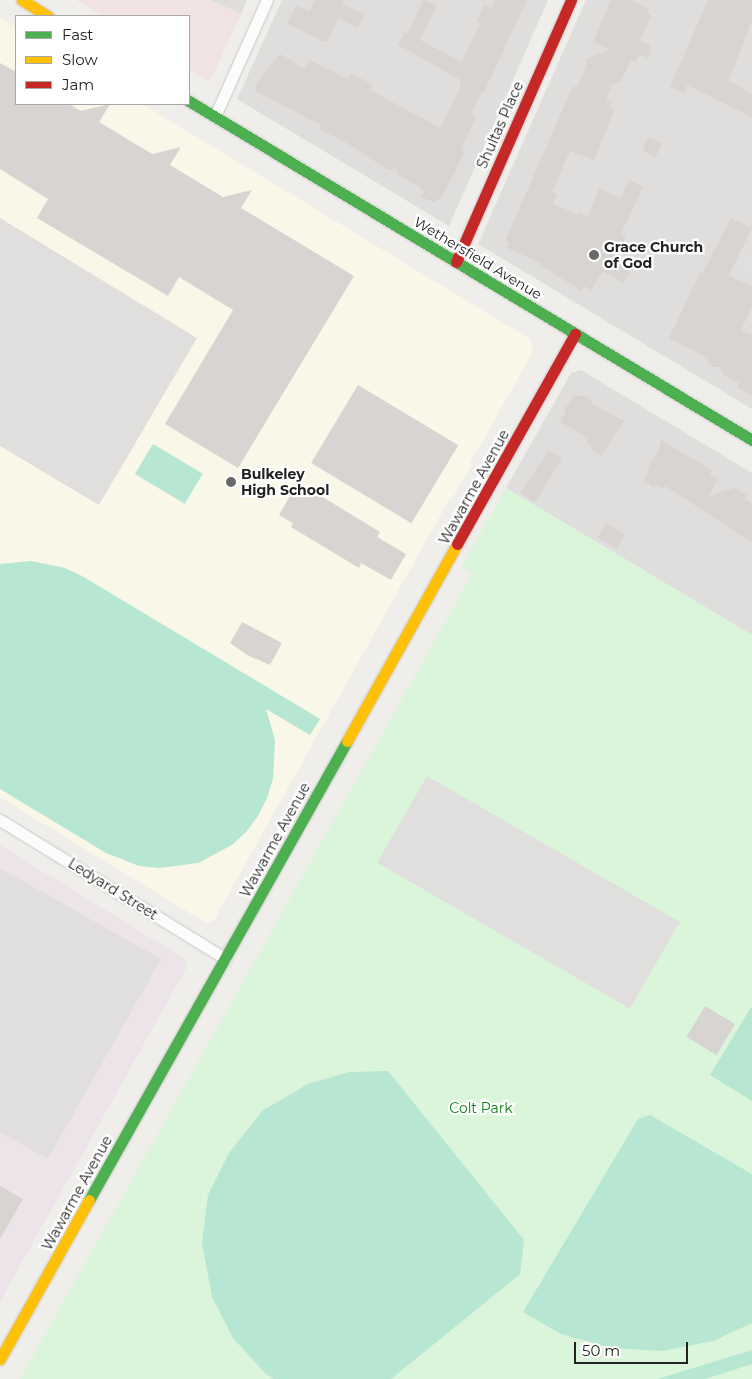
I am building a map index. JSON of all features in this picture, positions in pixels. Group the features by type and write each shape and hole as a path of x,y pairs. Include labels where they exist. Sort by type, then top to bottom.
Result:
{"street":[{"path":"22,0 46,15"},
{"path":"215,116 267,0"},
{"name":"Shultas Place","path":"456,262 571,0"},
{"name":"Wethersfield Avenue","path":"190,102 752,440"},
{"name":"Wawarme Avenue","path":"0,1359 575,334"},
{"name":"Ledyard Street","path":"0,820 226,959"}],"shaded area":[{"path":"76,0 210,0 241,14 210,82 190,70 190,15 100,15"},
{"path":"210,0 247,0 241,14"},
{"path":"282,0 548,0 449,226 237,99"},
{"path":"586,0 752,0 752,409 478,244"},
{"name":"Bulkeley High School","path":"0,18 15,27 15,105 144,105 530,339 533,352 470,463 472,464 451,501 449,500 214,920 206,923 0,797"},
{"path":"0,218 197,338 99,505 0,446"},
{"path":"752,240 752,283 735,274"},
{"path":"581,370 752,473 752,635 506,488 571,373"},
{"path":"427,776 680,922 630,1009 377,863"},
{"path":"0,845 185,959 187,967 0,1302"},
{"path":"0,868 161,959 48,1159 0,1132"}],"green space":[{"path":"153,444 203,474 185,504 135,474"},
{"name":"Colt Park","path":"506,488 752,635 752,1379 20,1379 472,574 462,566"},
{"path":"31,561 65,568 82,576 320,719 310,735 266,709 275,740 273,779 267,798 258,816 246,832 232,845 198,863 159,868 139,866 106,853 0,789 0,564"},
{"path":"752,1006 752,1101 710,1075"},
{"path":"388,1071 524,1240 520,1274 391,1379 274,1379 265,1373 233,1338 212,1297 202,1243 208,1195 229,1153 262,1111 308,1084 349,1072"},
{"path":"650,1115 752,1174 752,1323 713,1341 662,1351 612,1348 561,1334 523,1312 638,1119"},
{"path":"752,1350 752,1364 705,1379 658,1379"}],"building":[{"path":"315,0 344,0 342,4 365,14 358,28 338,18 327,42 323,41 287,24 296,6 310,11"},
{"path":"423,0 437,5 420,40 462,62 480,23 477,21 484,5 491,8 495,0 527,0 484,92 482,91 471,114 476,116 461,150 464,152 456,170 441,198 433,202 421,197 424,191 419,186 398,175 396,168 389,170 385,168 347,143 319,129 321,125 257,92 255,85 280,54 305,69 309,60 348,79 351,73 373,85 370,90 440,128 460,89 460,80 398,45 405,32 408,34"},
{"path":"611,0 630,0 649,9 647,13 651,15 640,40 650,46 651,51 648,58 639,54 635,62 631,60 621,81 612,85 606,100 612,103 610,107 614,108 594,160 570,151 552,192 557,194 553,203 577,215 578,212 588,217 599,189 621,198 629,180 643,187 621,234 626,237 612,261 630,272 623,283 603,271 591,290 584,286 582,291 540,265 541,263 507,248 509,243 505,241 573,86 577,88 586,68 587,59 610,49 593,42"},
{"path":"708,0 752,0 752,20 729,80 752,95 752,117 687,85 684,93 670,87"},
{"path":"0,63 15,71 15,105 71,105 81,111 109,105 99,122 152,154 181,147 170,165 223,197 252,190 241,208 354,276 238,468 165,424 233,310 179,277 168,296 37,218 48,199 0,169"},
{"path":"649,137 662,144 655,157 642,150"},
{"path":"731,218 752,228 729,275 752,287 752,307 741,330 752,335 752,396 737,387 739,383 723,374 720,367 712,367 707,361 708,358 669,338 700,273 702,274"},
{"path":"358,385 458,445 411,523 311,463"},
{"path":"572,395 586,396 593,401 591,403 624,421 601,456 590,449 592,446 586,441 588,438 560,422 565,413 565,408 572,401"},
{"path":"661,440 712,470 710,474 718,479 708,496 735,488 747,495 744,499 752,504 752,542 665,486 663,488 656,485 654,488 644,481 648,468 659,450"},
{"path":"549,451 562,458 535,502 520,493"},
{"path":"298,482 380,532 377,537 406,554 391,580 361,563 359,568 291,527 293,523 279,515"},
{"path":"606,523 625,534 617,549 598,538"},
{"path":"242,622 282,643 270,665 247,655 230,643"},
{"path":"705,1006 735,1024 716,1055 686,1037"},
{"path":"0,1186 23,1199 0,1239"}],"traffic: fast":[{"path":"190,102 752,440"},
{"path":"89,1200 347,741"}],"traffic: slow":[{"path":"22,0 46,15"},
{"path":"347,741 457,544"},
{"path":"0,1359 89,1200"}],"traffic: jam":[{"path":"456,262 571,0"},
{"path":"457,544 575,334"}],"place":[{"name":"Grace Church of God","path":"594,255"},
{"name":"Bulkeley High School","path":"231,482"}]}
